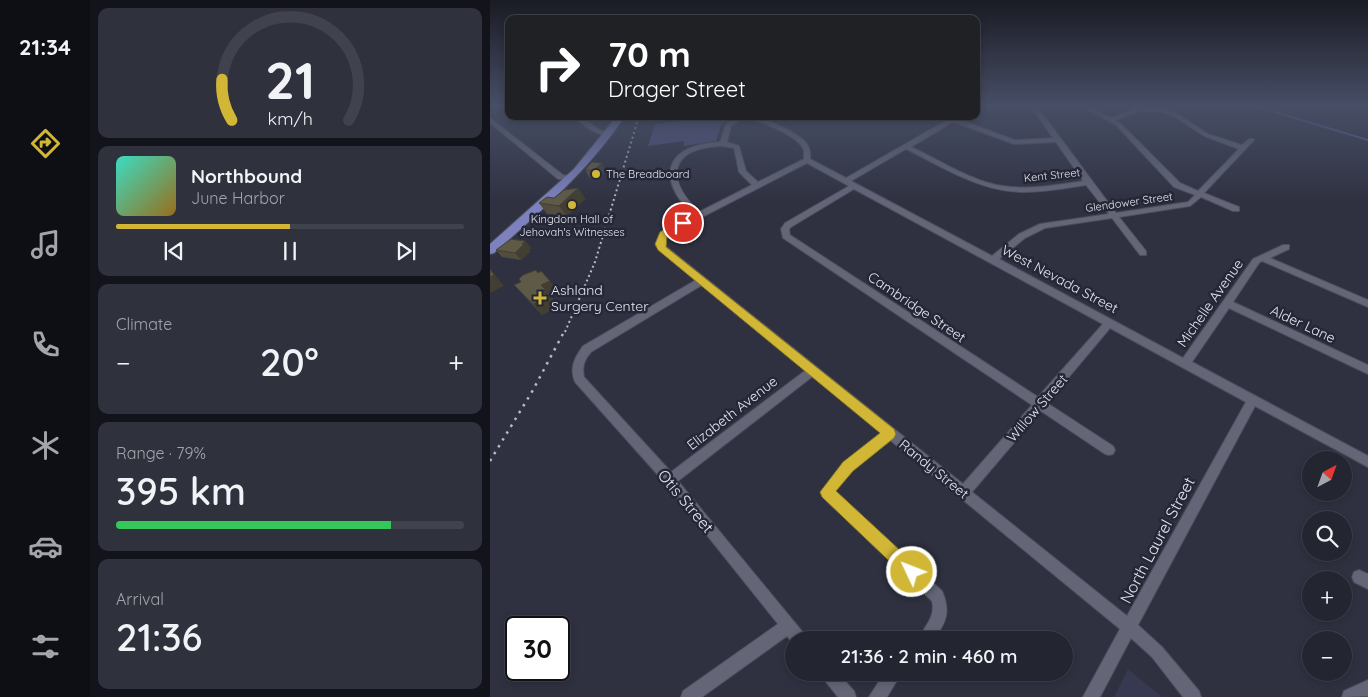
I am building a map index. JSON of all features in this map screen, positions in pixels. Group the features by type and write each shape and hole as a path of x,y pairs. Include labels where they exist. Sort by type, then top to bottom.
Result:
{"main road":[{"path":"490,250 569,178 606,138"}],"street":[{"path":"512,138 561,177 569,178"},
{"path":"723,143 725,138"},
{"path":"756,184 743,172 739,148 723,143 691,148 679,155 675,161 674,178 677,192 686,206 697,215 807,160 806,147 797,138"},
{"name":"Cambridge Street","path":"923,138 788,225 785,229 786,236 1109,450"},
{"path":"1000,138 1008,141 1030,142 1058,140"},
{"path":"1056,138 1143,253"},
{"path":"1131,138 1177,185 1236,209"},
{"path":"1213,138 1244,148"},
{"name":"Glendower Street","path":"994,259 1022,236 1043,226 1186,205 1200,195 1251,140"},
{"name":"Kent Street","path":"906,147 1000,188 1040,189 1088,182"},
{"name":"West Nevada Street","path":"807,160 1186,362 1368,462"},
{"name":"Randy Street","path":"697,215 664,234 660,244 665,251 1129,627 1157,652 1193,697"},
{"name":"Michelle Avenue","path":"1186,362 1256,261 1286,247"},
{"path":"1262,258 1368,304"},
{"name":"Otis Street","path":"703,280 588,349 578,363 579,379 670,480 792,631"},
{"name":"Alder Lane","path":"1227,303 1368,370"},
{"name":"Willow Street","path":"963,493 1110,322"},
{"name":"Elizabeth Avenue","path":"670,480 812,371"},
{"name":"North Laurel Street","path":"1091,697 1253,400"},
{"path":"890,434 848,467 827,492 938,596 942,606 941,615 931,631"},
{"path":"689,697 788,626"},
{"path":"835,681 848,697"},
{"path":"877,697 889,681"},
{"path":"1350,697 1368,688"}],"shaded area":[{"path":"651,138 717,138 716,141 684,146 684,141 648,146"},
{"path":"1128,669 1162,697 1114,697"}],"building":[{"path":"592,162 602,163 594,170 585,170"},
{"path":"578,188 559,206 539,203 547,197 554,198 564,190"},
{"path":"511,239 525,241 515,253 496,250"},
{"path":"490,269 494,275 490,277"},
{"path":"536,270 538,273 541,271 550,281 541,285 545,289 542,291 548,297 533,304 514,285 521,282 519,279 523,275"}],"waterway":[{"path":"1360,138 1368,140"}],"railway":[{"path":"565,332 595,262 633,138"},
{"path":"490,461 533,390 565,330"}],"place":[{"name":"The Breadboard","path":"596,174"},
{"name":"Kingdom Hall of Jehovah's Witnesses","path":"572,205"},
{"name":"Ashland Surgery Center","path":"540,298"}],"route":[{"path":"683,223 664,234 661,238 660,246 890,434 854,461 827,492 912,572"}]}
